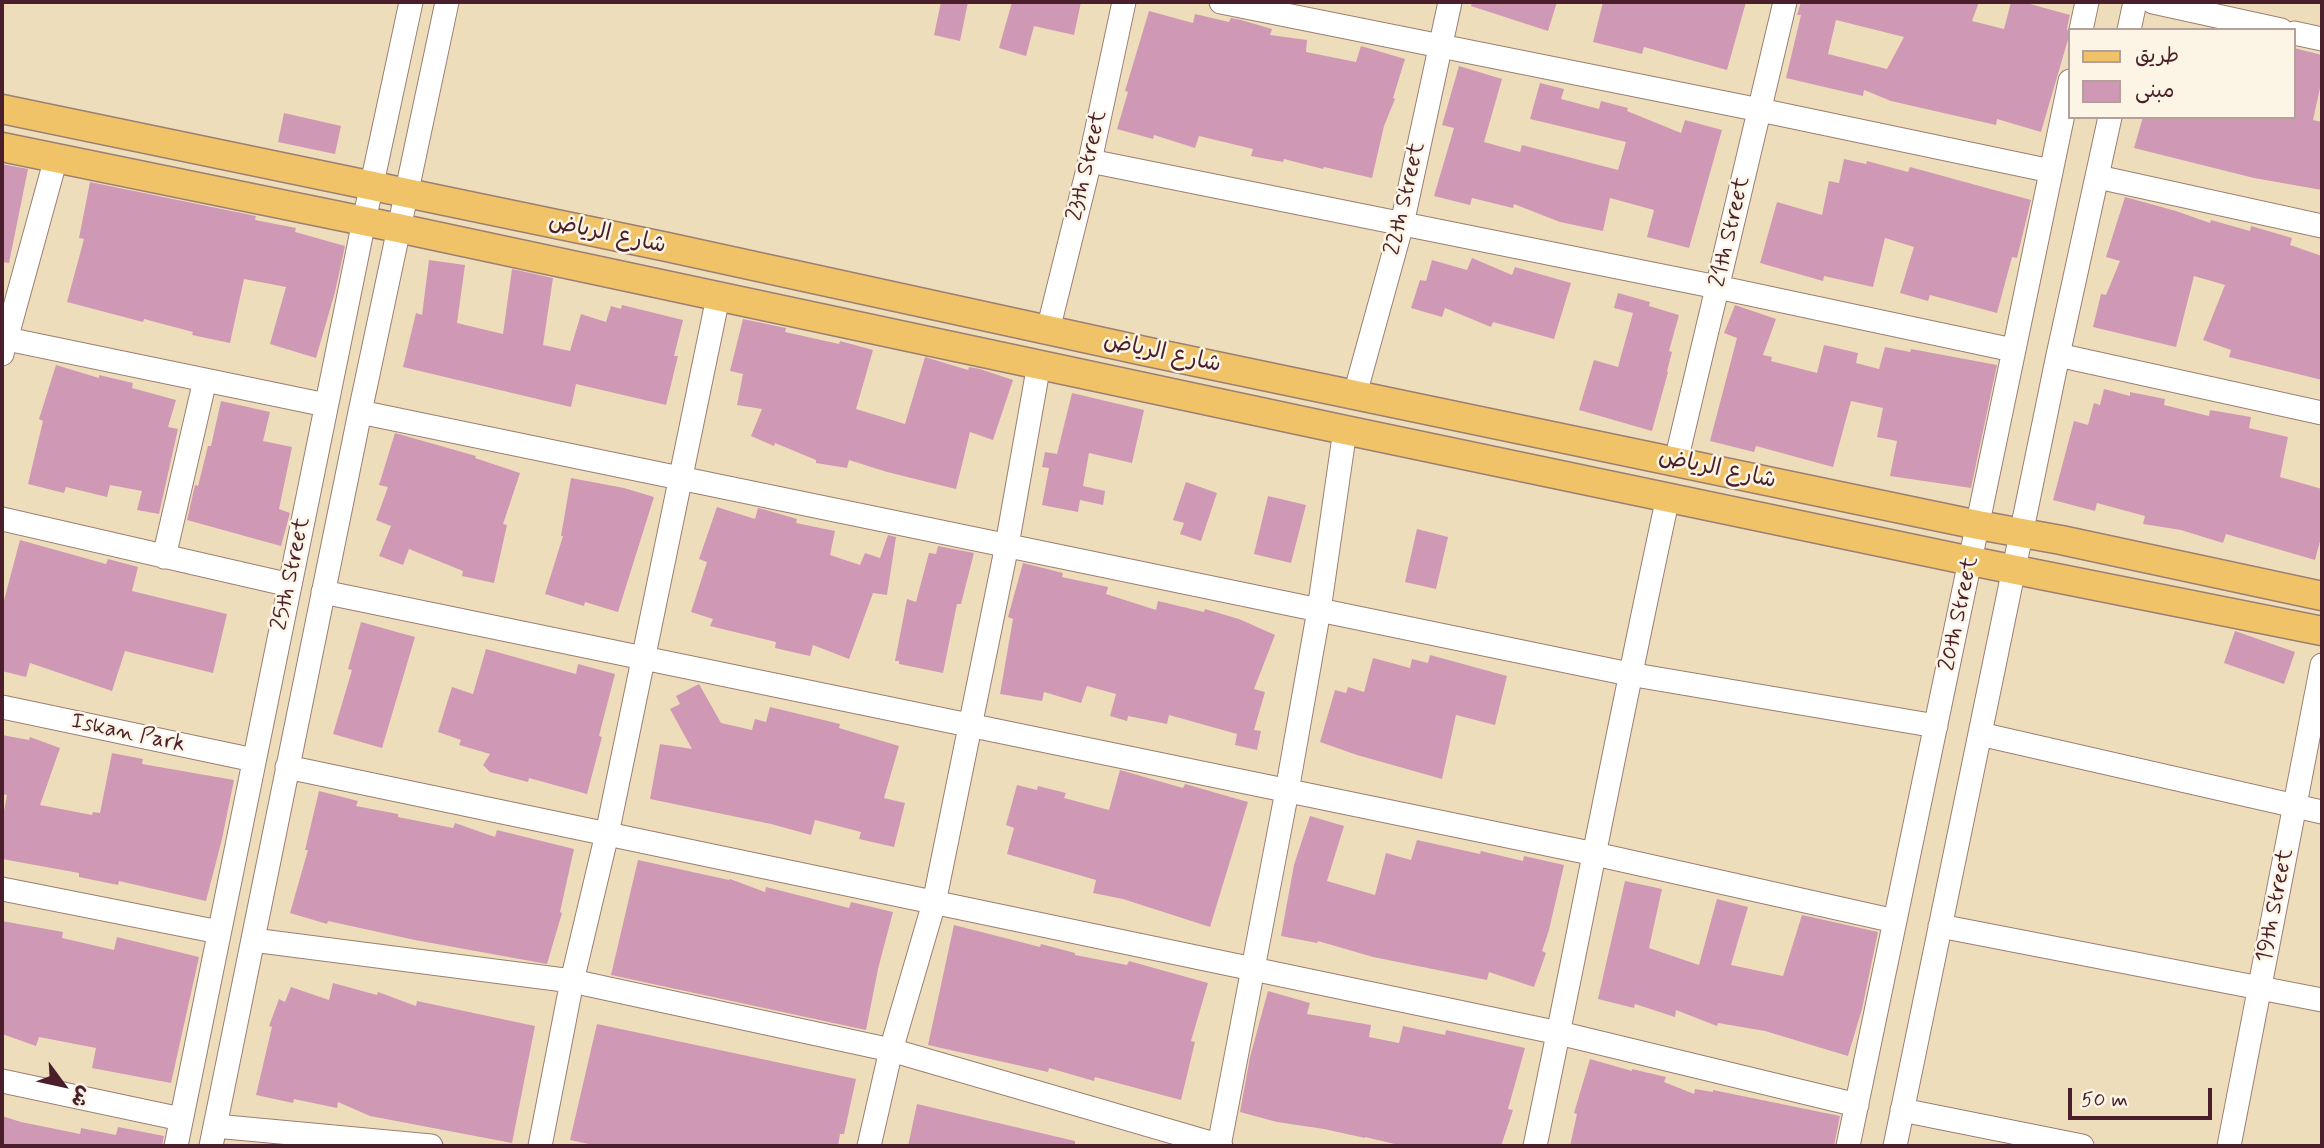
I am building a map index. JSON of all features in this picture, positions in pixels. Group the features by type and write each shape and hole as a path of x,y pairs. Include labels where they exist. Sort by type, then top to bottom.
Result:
{"main road":[{"name":"شارع الرياض","path":"2,109 2322,596"},
{"name":"شارع الرياض","path":"2,147 398,228 1971,561 2322,631"}],"street":[{"name":"25th Street","path":"176,1146 326,405 411,2"},
{"name":"25th Street","path":"213,1136 360,412 447,2"},
{"name":"23th Street","path":"1048,330 1090,161 1124,2"},
{"path":"1221,2 2051,171"},
{"name":"22th Street","path":"1354,394 1402,224 1450,2"},
{"name":"21th Street","path":"1676,461 1785,2"},
{"path":"2081,28 2087,2"},
{"path":"2129,28 2135,2"},
{"path":"2153,2 2272,28"},
{"path":"2296,33 2322,39"},
{"name":"20th Street","path":"1848,1146 2068,90"},
{"name":"20th Street","path":"1895,1146 2058,355 2110,119"},
{"path":"56,158 3,343 326,405"},
{"path":"1090,161 1717,287 2013,350"},
{"path":"2098,177 2322,226"},
{"path":"540,1146 572,981 645,658 679,478 718,297"},
{"path":"2058,355 2322,413"},
{"path":"869,1146 891,1050 934,903 972,726 1039,364"},
{"path":"164,556 205,380"},
{"path":"360,412 1629,674 1936,726"},
{"path":"253,940 572,981 891,1050 1220,1146 1319,610 1345,430"},
{"path":"1535,1146 1629,674 1668,497"},
{"path":"2,519 290,585"},
{"path":"323,592 1595,854 1895,922"},
{"name":"19th Street","path":"2229,1146 2322,666"},
{"name":"Iskan Park","path":"2,707 254,760"},
{"path":"1979,734 2322,812"},
{"path":"288,767 1559,1033 1857,1105"},
{"path":"2,889 219,932"},
{"path":"1940,926 2322,1000"},
{"path":"2,1081 181,1119"},
{"path":"1902,1110 2082,1146"},
{"path":"213,1136 431,1146"}],"building":[{"path":"941,2 968,2 960,41 934,35"},
{"path":"1012,2 1081,2 1074,35 1034,26 1026,56 999,48"},
{"path":"1472,2 1557,2 1548,31 1471,6"},
{"path":"1603,2 1746,2 1727,70 1644,47 1642,54 1593,42"},
{"path":"1801,2 1979,2 1972,21 2004,29 2011,2 2023,2 2070,15 2068,39 2041,132 1997,119 1996,125 1891,101 1864,90 1863,96 1786,78 1801,15 1797,15","holes":["1836,20 1904,37 1887,69 1828,54"]},
{"path":"1149,11 1193,23 1195,14 1229,22 1231,18 1241,20 1272,29 1270,35 1307,40 1306,52 1356,62 1361,46 1405,59 1393,98 1395,99 1384,126 1372,178 1284,159 1283,162 1251,156 1253,149 1199,136 1195,148 1154,135 1153,139 1117,129 1128,92 1125,91"},
{"path":"2296,48 2322,55 2322,79 2313,120 2322,122 2322,190 2254,178 2134,148 2142,119 2296,119"},
{"path":"1459,66 1502,79 1484,142 1520,152 1522,145 1618,170 1626,142 1530,119 1540,83 1564,89 1561,99 1599,109 1601,101 1628,108 1627,111 1681,133 1685,120 1722,130 1689,248 1647,237 1654,210 1610,198 1603,231 1560,222 1514,204 1513,208 1472,198 1470,205 1434,196 1454,128 1442,125"},
{"path":"284,113 341,126 335,154 278,142"},
{"path":"1844,159 1866,164 1867,161 1908,172 1910,167 2031,200 2017,258 2012,257 1997,313 1930,295 1928,301 1900,293 1914,247 1885,238 1873,287 1824,276 1823,281 1760,263 1777,202 1822,215 1829,181 1839,183"},
{"path":"2,164 28,169 9,263 2,262"},
{"path":"90,182 256,216 255,220 296,228 295,232 345,246 316,358 270,344 286,287 244,279 230,343 192,335 193,332 144,319 143,322 67,302 84,239 79,238"},
{"path":"2125,197 2210,223 2211,220 2250,231 2251,226 2292,238 2290,245 2322,256 2322,380 2229,357 2231,350 2203,340 2225,285 2194,276 2176,347 2093,327 2101,294 2106,295 2120,261 2106,257"},
{"path":"1472,258 1512,275 1515,267 1571,283 1554,339 1493,322 1491,327 1445,308 1442,317 1411,308 1420,280 1426,281 1432,260 1467,270"},
{"path":"429,260 465,265 457,323 503,334 512,269 553,278 543,345 570,351 581,314 606,322 611,306 621,309 622,305 683,320 674,356 678,356 666,405 576,384 571,407 403,367 416,313 422,315"},
{"path":"1618,293 1650,302 1649,306 1679,315 1669,351 1672,352 1668,372 1652,431 1579,410 1594,360 1618,367 1633,313 1614,308"},
{"path":"1735,305 1776,319 1763,355 1772,357 1771,361 1817,373 1824,345 1858,353 1856,363 1879,369 1885,347 1910,352 1911,349 1997,365 1971,488 1890,476 1897,441 1877,437 1883,408 1851,401 1833,467 1756,446 1754,452 1710,441 1737,338 1724,333"},
{"path":"743,319 786,328 785,332 839,344 840,341 873,350 856,409 905,424 925,357 968,370 969,367 980,369 1013,380 993,440 970,432 956,489 849,460 847,468 816,463 816,460 751,436 762,409 737,405 743,374 730,371"},
{"path":"56,365 99,378 99,375 133,383 132,388 176,400 168,427 178,429 159,514 137,510 142,491 110,485 107,497 66,487 64,493 28,484 43,421 39,419"},
{"path":"2104,389 2130,396 2130,392 2165,399 2164,405 2209,416 2210,410 2251,417 2249,428 2288,437 2280,477 2322,489 2322,534 2315,560 2226,534 2223,543 2181,530 2143,524 2145,516 2097,503 2095,511 2053,500 2074,421 2088,425 2094,403 2100,405"},
{"path":"1072,393 1144,410 1132,463 1089,453 1083,486 1105,491 1103,505 1080,500 1078,512 1042,505 1049,468 1042,467 1045,452 1057,454"},
{"path":"221,401 270,412 263,441 292,447 279,509 290,513 281,546 187,520 195,485 198,486 208,446 211,446"},
{"path":"395,433 476,456 475,458 520,473 503,524 507,525 494,583 462,576 463,571 409,549 403,565 379,556 391,526 376,520 388,487 379,485"},
{"path":"571,478 654,497 618,612 585,602 584,606 545,594 563,536"},
{"path":"1186,482 1217,493 1201,541 1180,534 1184,523 1173,520"},
{"path":"1268,496 1306,505 1291,563 1254,554"},
{"path":"717,507 755,519 758,508 797,519 796,523 835,531 830,555 860,565 865,553 880,558 888,535 896,537 887,595 873,593 849,659 813,645 810,656 775,648 776,642 710,626 713,619 691,612 707,562 699,559"},
{"path":"1417,529 1448,537 1436,589 1405,582"},
{"path":"20,540 106,564 108,559 138,567 132,591 227,614 213,673 125,651 112,691 30,663 26,677 2,671 2,608"},
{"path":"938,546 974,553 961,604 957,604 943,673 895,661 907,599 916,602 929,553 936,554"},
{"path":"1023,563 1063,573 1062,577 1108,587 1106,594 1156,610 1158,601 1204,612 1205,609 1239,619 1275,635 1254,689 1265,692 1254,730 1261,731 1257,750 1235,745 1237,734 1169,715 1167,724 1128,716 1127,721 1110,716 1116,694 1087,686 1081,703 1044,692 1042,701 1000,694 1013,619 1008,617"},
{"path":"361,622 415,637 382,748 333,734 352,670 348,669"},
{"path":"2235,631 2295,652 2284,684 2224,663"},
{"path":"486,649 576,674 578,664 615,674 587,794 529,778 528,782 490,772 483,765 490,754 459,745 461,740 438,732 452,687 473,694"},
{"path":"1430,655 1507,676 1495,725 1456,715 1442,779 1320,742 1335,690 1346,693 1348,687 1364,692 1373,658 1410,668 1412,659 1428,663"},
{"path":"699,684 721,723 752,730 755,719 766,722 770,707 840,724 839,728 899,746 884,798 905,803 894,847 859,839 861,832 815,820 811,835 650,799 660,744 692,749 670,709 680,704 676,696"},
{"path":"2,735 29,740 30,737 60,748 40,805 92,815 93,812 100,813 112,753 143,759 142,764 234,780 206,901 119,881 118,885 79,877 79,873 2,859 2,821 7,795 2,794"},
{"path":"1120,770 1183,788 1185,784 1248,802 1210,927 1123,899 1093,893 1096,880 1007,854 1014,828 1006,825 1017,785 1037,790 1038,786 1066,793 1064,798 1109,810"},
{"path":"319,791 358,801 356,806 398,814 398,817 453,828 455,823 495,837 497,830 574,849 560,912 562,913 547,964 328,921 327,924 290,913 308,850 305,850"},
{"path":"1310,816 1344,826 1327,881 1375,895 1386,853 1411,860 1417,840 1480,854 1481,851 1523,861 1524,856 1564,865 1542,951 1546,953 1534,987 1489,972 1487,980 1373,957 1318,941 1317,943 1281,936 1294,865"},
{"path":"638,860 730,879 765,892 766,887 849,908 851,902 893,912 866,1030 611,975"},
{"path":"1625,881 1662,889 1649,948 1699,965 1717,899 1748,907 1731,965 1783,976 1802,915 1878,932 1862,1009 1848,1056 1765,1031 1718,1023 1717,1026 1676,1010 1675,1017 1635,1004 1634,1008 1598,999"},
{"path":"2,921 63,932 62,938 114,950 117,937 199,957 171,1083 92,1068 96,1048 39,1037 36,1046 2,1034"},
{"path":"954,925 1040,947 1041,944 1075,955 1127,965 1129,961 1208,983 1191,1041 1195,1042 1181,1100 1095,1077 1094,1081 1049,1068 1048,1072 928,1045"},
{"path":"333,983 377,995 378,992 416,1006 417,1001 535,1026 512,1143 370,1116 338,1102 337,1108 256,1095 272,1027 269,1026 279,999 285,1002 291,987 329,1000"},
{"path":"1268,991 1310,1003 1307,1014 1371,1025 1369,1037 1399,1043 1403,1026 1445,1035 1446,1030 1525,1048 1508,1109 1513,1110 1501,1146 1403,1146 1277,1122 1240,1112 1250,1057"},
{"path":"597,1024 856,1079 844,1134 840,1134 838,1146 598,1146 570,1140"},
{"path":"1590,1059 1666,1077 1664,1082 1694,1094 1695,1089 1713,1090 1840,1116 1834,1146 1570,1146 1577,1114 1574,1113"},
{"path":"917,1104 1075,1141 1075,1146 908,1146"},
{"path":"2,1116 80,1134 81,1128 116,1135 118,1127 164,1136 162,1146 2,1146"}]}
